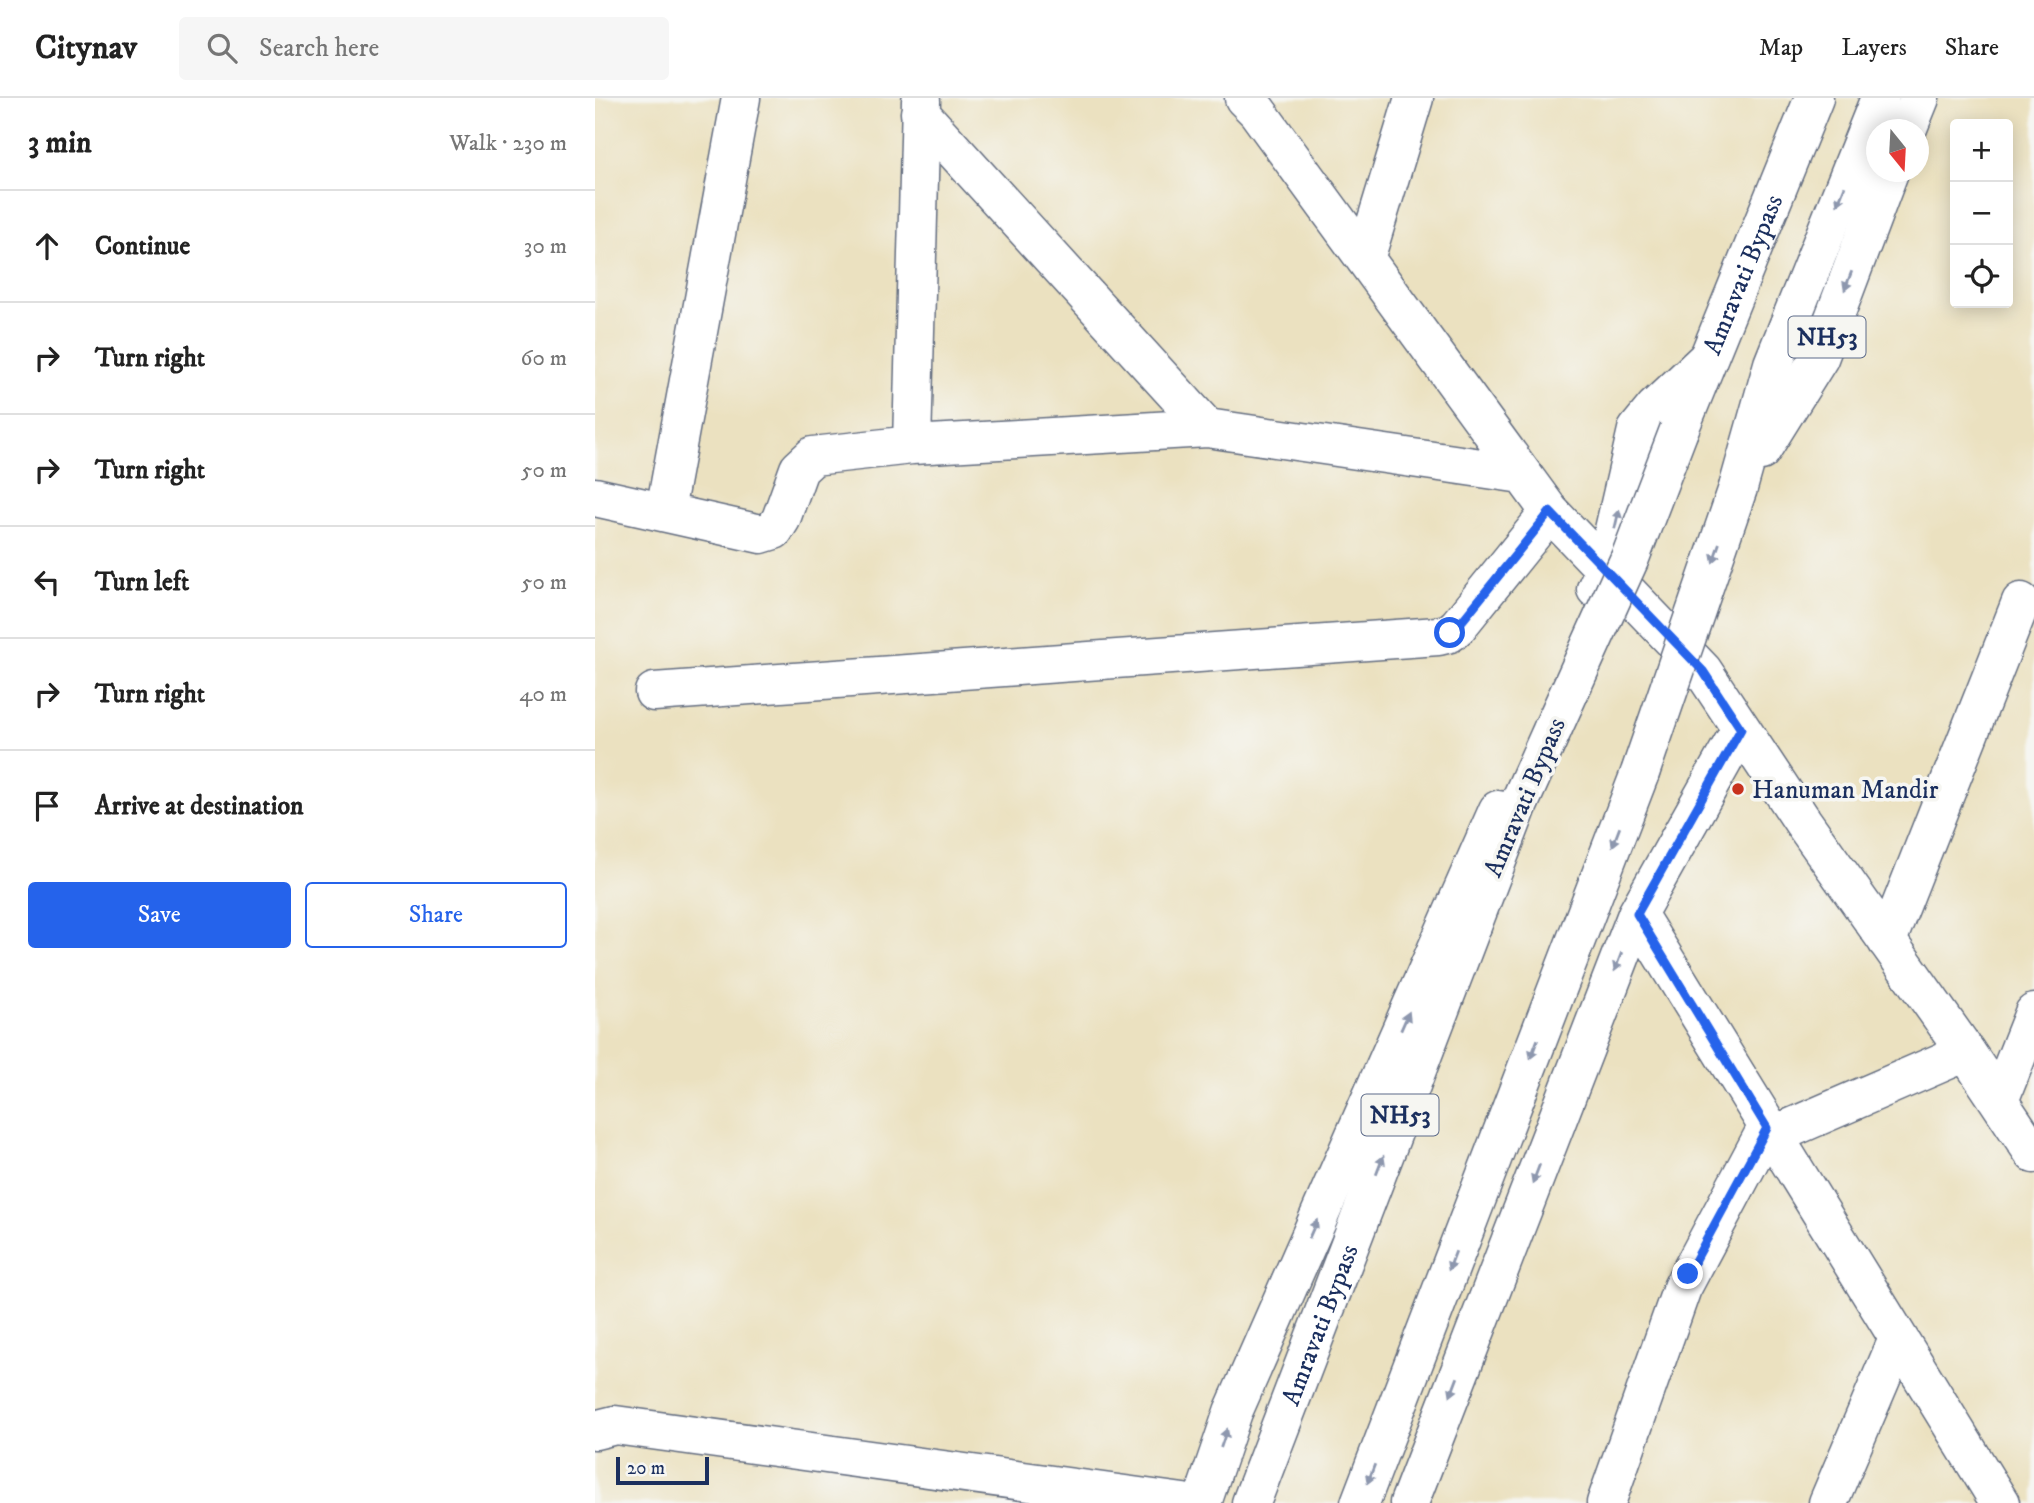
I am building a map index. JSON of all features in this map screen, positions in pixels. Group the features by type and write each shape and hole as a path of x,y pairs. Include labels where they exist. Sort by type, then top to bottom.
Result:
{"main road":[{"path":"666,511 741,98"},
{"path":"1244,98 1257,111 1550,512 1703,671 1803,822 1966,1052 2034,1154"},
{"path":"1365,259 1415,98"},
{"path":"1738,488 1773,364 1880,98"},
{"path":"1911,119 1920,98"},
{"name":"Amravati Bypass","path":"1251,1503 1518,806 1630,558 1707,359 1811,104"},
{"path":"912,445 921,105"},
{"path":"921,105 1207,428"},
{"name":"NH53","path":"1360,1503 1640,773 1738,488 1819,358 1885,182"},
{"path":"1202,1503 1233,1412 1605,569 1637,430 1655,408 1707,359"},
{"path":"595,497 761,534 774,530 781,519 799,469 813,456 912,445 1207,428 1522,474"},
{"path":"654,692 1438,636 1450,633 1458,626 1550,512"},
{"path":"1887,941 2021,601"},
{"path":"1409,1503 1637,914 1741,729"},
{"path":"1637,914 2000,1503"},
{"path":"1999,1101 2034,1013"},
{"path":"1606,1503 1682,1288 1769,1132 1966,1052"},
{"path":"1828,1503 1898,1339"},
{"path":"595,1430 615,1425 1159,1501"}],"place":[{"name":"Hanuman Mandir","path":"1738,789"}],"route":[{"path":"1450,633 1550,512 1703,671 1741,729 1637,914 1767,1128 1688,1274"}]}
